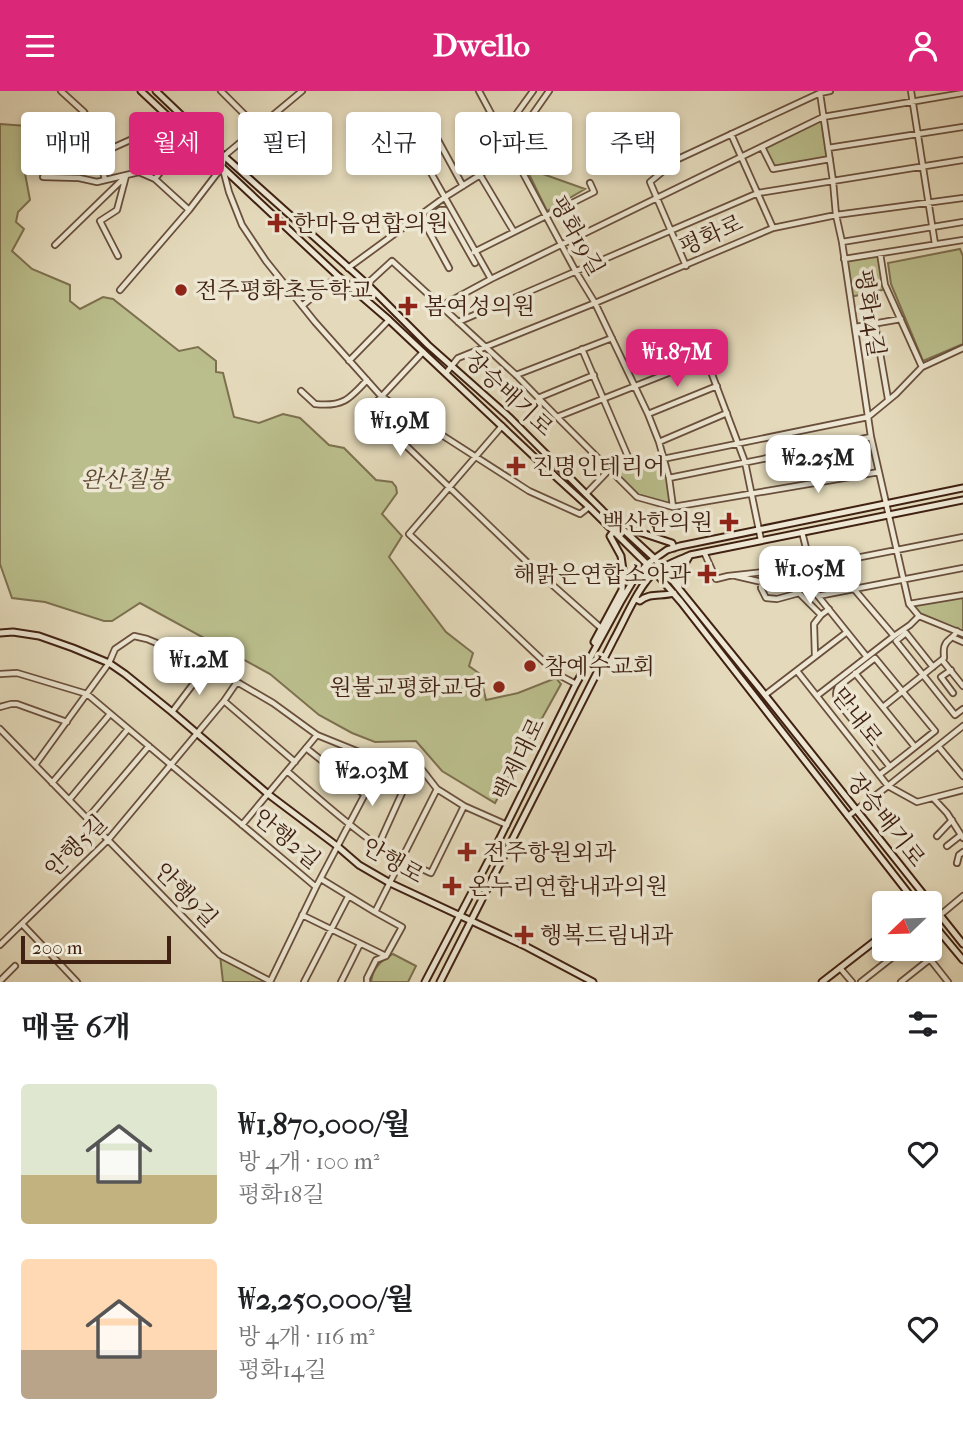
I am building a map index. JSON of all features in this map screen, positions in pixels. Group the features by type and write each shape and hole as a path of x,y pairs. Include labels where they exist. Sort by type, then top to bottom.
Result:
{"street":[{"path":"61,91 84,112"},
{"name":"장승배기로","path":"141,91 164,112"},
{"name":"장승배기로","path":"156,91 178,112"},
{"path":"221,91 242,112"},
{"path":"277,112 302,91"},
{"name":"평화19길","path":"479,91 490,112"},
{"path":"518,112 533,91"},
{"path":"534,112 549,91"},
{"path":"686,266 650,182 678,159 820,93 831,91"},
{"path":"911,91 935,244"},
{"name":"평화14길","path":"820,93 871,437 909,604"},
{"path":"441,306 823,117 963,93"},
{"path":"828,148 963,127"},
{"path":"463,186 433,131 413,141 491,279"},
{"path":"731,134 773,228"},
{"path":"224,156 238,144"},
{"path":"762,147 773,169 830,159"},
{"name":"장승배기로","path":"224,156 367,284 428,345 536,442 654,558 855,810 913,891"},
{"path":"458,322 758,193 963,160"},
{"name":"장승배기로","path":"224,169 589,506 655,572 848,816 912,891"},
{"path":"43,177 97,183 139,172 155,179 189,210"},
{"path":"224,174 242,225 266,261 381,396 530,491 580,514 589,506"},
{"path":"104,175 105,180"},
{"path":"155,179 158,175"},
{"path":"120,290 216,175"},
{"path":"348,268 445,197 480,175 514,232"},
{"name":"평화19길","path":"523,175 595,303 648,414 664,459 673,507"},
{"path":"55,245 126,176"},
{"path":"118,256 100,221 117,210 126,176"},
{"path":"474,252 594,192 590,183"},
{"name":"평화로","path":"446,373 458,358 773,228 836,215 963,198"},
{"path":"424,221 440,210 445,210 475,263"},
{"path":"420,215 449,268"},
{"path":"842,242 963,222"},
{"path":"844,259 963,240"},
{"path":"880,253 885,285 922,367"},
{"path":"367,284 392,261 516,375 638,496 673,507 879,472"},
{"path":"302,306 338,276"},
{"path":"349,361 389,320"},
{"path":"855,327 901,320"},
{"path":"875,324 888,400"},
{"path":"516,375 612,338"},
{"path":"586,494 609,470 868,417 922,367 963,348"},
{"path":"582,349 632,466"},
{"path":"423,352 369,410 530,565 601,628"},
{"path":"557,417 691,364 710,369 745,462 761,540"},
{"path":"538,398 594,375"},
{"path":"301,391 315,404 337,404 347,400 367,380"},
{"path":"648,414 717,386"},
{"path":"659,442 727,414"},
{"path":"502,426 409,534 557,674 576,684"},
{"path":"669,478 871,437"},
{"name":"백제대로","path":"425,982 507,825 576,684 625,594 647,564 674,548 963,488"},
{"name":"백제대로","path":"440,982 636,599 655,572 690,555 963,500"},
{"path":"629,534 634,530 672,543 674,548"},
{"path":"597,645 594,642 622,590 621,556 610,536 614,531"},
{"path":"802,532 818,596 867,657"},
{"path":"704,552 716,579 810,567 963,537"},
{"path":"679,587 679,574 690,555"},
{"path":"818,596 963,568"},
{"path":"732,576 762,582 761,588 766,599 799,593 821,615"},
{"path":"854,589 894,636"},
{"path":"636,599 640,601 650,596 674,593"},
{"path":"909,604 963,595"},
{"path":"909,604 919,616 963,634"},
{"path":"815,656 814,624 829,609"},
{"path":"818,695 919,616"},
{"path":"954,638 957,631"},
{"path":"765,695 847,632"},
{"name":"안행로","path":"0,633 40,636 109,663 359,865 390,883 527,947 593,982"},
{"path":"933,667 906,633 896,641 955,715 963,709"},
{"path":"35,765 109,663 115,649 134,636 183,654 237,682 273,703 317,735 364,754 416,762 437,789 464,807 507,825"},
{"path":"883,707 944,658 944,641 954,638 963,642"},
{"path":"879,775 890,767 935,731 875,658 838,687 836,697 890,767"},
{"path":"942,660 963,686"},
{"path":"172,712 206,667"},
{"path":"951,670 941,677 953,693"},
{"name":"맏내로","path":"797,671 888,786 917,802 963,790"},
{"path":"0,674 18,673 87,694 171,765"},
{"path":"855,673 915,747"},
{"name":"안행5길","path":"0,945 108,840 237,682"},
{"path":"224,701 295,762"},
{"path":"0,707 11,704 25,707 66,722"},
{"path":"52,783 110,714"},
{"path":"848,816 963,726"},
{"name":"안행9길","path":"0,729 220,955 270,982"},
{"path":"69,800 128,729"},
{"path":"242,825 317,735"},
{"path":"87,819 149,746"},
{"path":"938,747 963,776"},
{"path":"306,748 365,796"},
{"name":"안행2길","path":"270,982 384,758"},
{"path":"378,846 416,762"},
{"name":"안행2길","path":"171,765 316,887"},
{"path":"287,771 378,846 431,873 464,807"},
{"path":"375,912 437,789"},
{"path":"933,799 947,813 962,836 947,846"},
{"path":"937,836 952,820"},
{"path":"957,863 963,852"},
{"path":"321,879 402,927 386,956 376,960 367,982"},
{"path":"942,913 963,896"},
{"path":"304,982 348,897"},
{"path":"302,915 386,956"},
{"name":"장승배기로","path":"942,918 963,944"},
{"path":"22,924 77,982"},
{"path":"942,935 963,960"},
{"path":"822,982 872,943"},
{"path":"341,982 360,944"},
{"path":"861,982 888,961"},
{"path":"901,982 927,961"},
{"path":"931,961 945,981"},
{"path":"0,981 15,966"},
{"path":"840,968 852,982"}],"green space":[{"path":"823,117 830,159 773,169 762,147"},
{"name":"완산칠봉","path":"0,124 21,126 21,175 25,175 30,200 18,212 16,222 24,229 12,251 32,269 70,285 70,301 80,309 103,297 113,299 179,351 198,347 216,361 216,372 223,373 234,417 259,423 283,414 300,418 329,445 344,448 376,480 392,482 397,493 382,514 402,536 389,557 446,632 473,653 469,666 480,674 486,700 518,693 556,678 561,684 495,803 442,771 416,741 375,742 352,733 319,715 270,674 140,603 112,621 104,621 45,602 12,598 0,564"},
{"path":"529,175 546,175 585,189 547,211"},
{"path":"960,249 963,256 963,344 923,361 891,284 888,263"},
{"path":"880,253 887,289 850,297 844,259"},
{"path":"664,459 673,507 637,497 609,470"},
{"path":"963,595 963,634 919,616 909,604"},
{"path":"393,954 416,966 408,982 371,982 378,965"},
{"path":"220,955 270,982 223,982"}],"place":[{"name":"한마음연합의원","path":"277,223"},
{"name":"전주평화초등학교","path":"181,290"},
{"name":"봄여성의원","path":"408,306"},
{"name":"진명인테리어","path":"516,466"},
{"name":"백산한의원","path":"729,522"},
{"name":"해맑은연합소아과","path":"707,574"},
{"name":"참예수교회","path":"530,666"},
{"name":"원불교평화교당","path":"499,687"},
{"name":"전주항원외과","path":"467,852"},
{"name":"온누리연합내과의원","path":"452,886"},
{"name":"행복드림내과","path":"524,935"}]}
